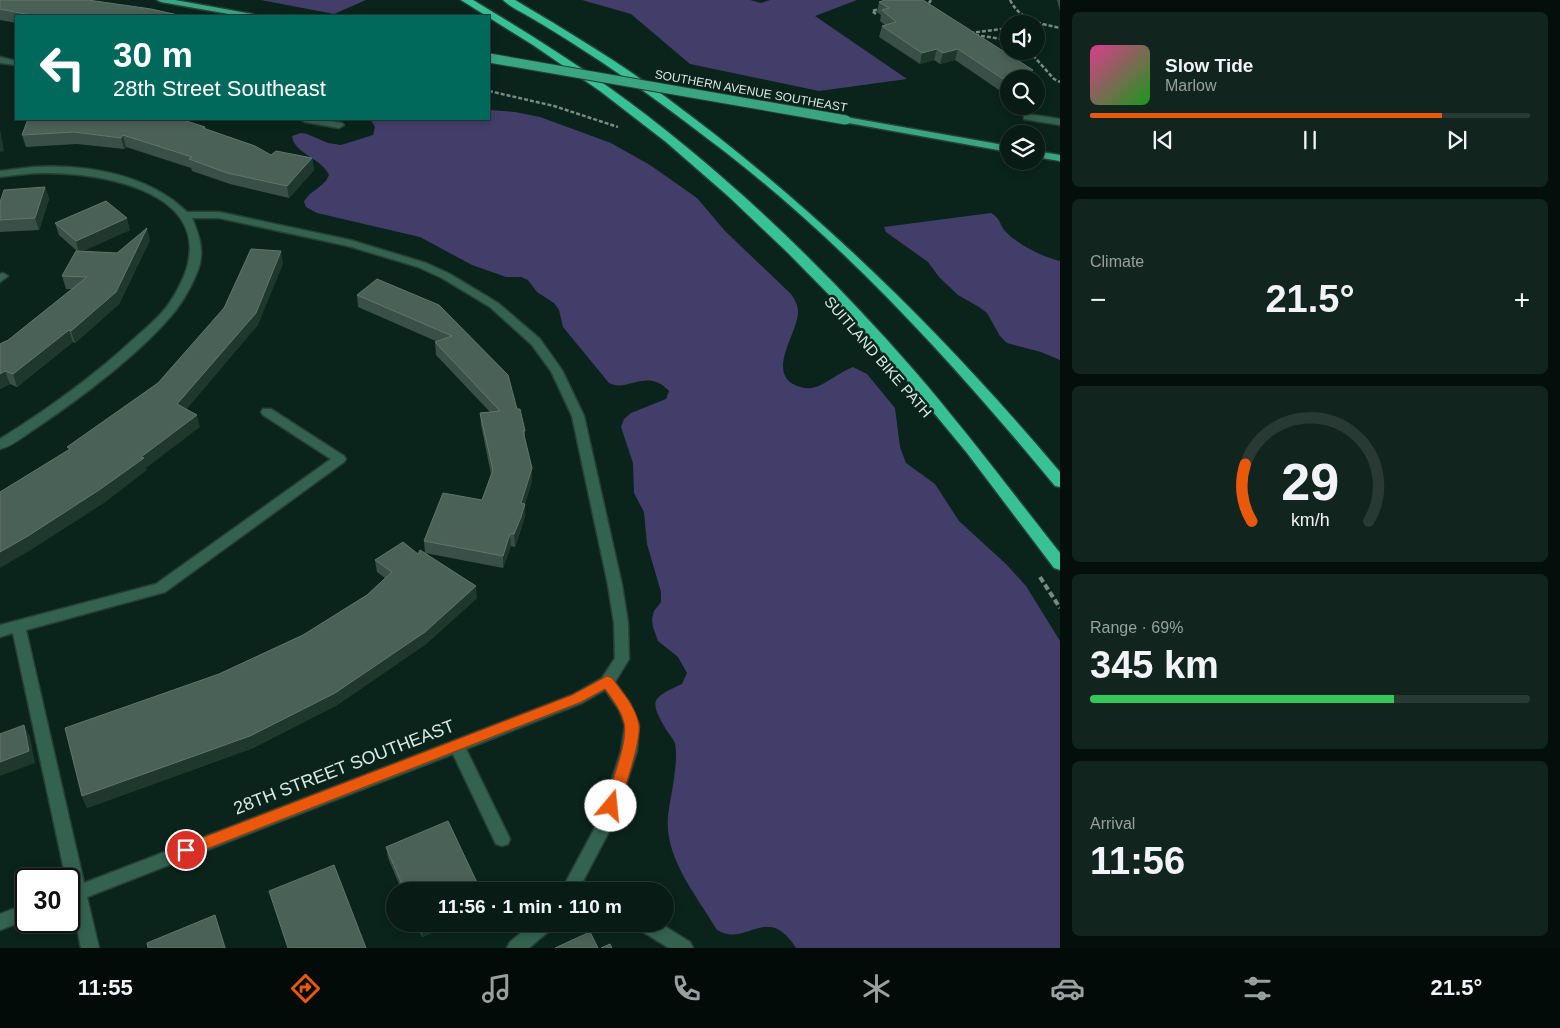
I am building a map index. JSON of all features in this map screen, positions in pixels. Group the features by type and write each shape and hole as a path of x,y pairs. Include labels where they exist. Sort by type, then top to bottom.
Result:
{"highway":[{"path":"466,0 526,36 589,80 651,126 736,198 832,292 891,354 958,432 1060,564"},
{"path":"508,0 579,43 646,88 726,148 848,254 950,356 1060,482"}],"main road":[{"path":"161,0 246,15"},
{"name":"SOUTHERN AVENUE SOUTHEAST","path":"490,58 1000,147"},
{"path":"1045,156 1060,158"}],"street":[{"path":"0,60 15,63"},
{"path":"1027,117 1060,122"},
{"path":"311,120 339,125"},
{"path":"0,174 52,170 93,173 126,179 160,194 174,203 185,215 195,233 197,254 188,282 175,303 153,327 104,372 0,445"},
{"name":"28TH STREET SOUTHEAST","path":"80,891 577,698 607,682 622,659 621,623 615,585 578,416 556,370 536,342 494,305 464,286 436,271 398,256 350,243 219,216 185,215"},
{"path":"0,631 160,588 340,459 267,412"},
{"path":"18,625 68,868"},
{"path":"579,882 605,824 629,750 632,725 625,707 607,682"},
{"path":"456,745 502,839"},
{"path":"0,922 15,916"},
{"path":"80,916 90,948"},
{"path":"516,948 535,932"},
{"path":"659,932 684,948"}],"path":[{"path":"1010,0 1015,10 1026,20 1060,28"},
{"path":"876,14 872,11 880,8"},
{"path":"1045,25 1049,25"},
{"path":"1000,29 966,34 1000,39"},
{"path":"1036,60 1054,79 1060,82"},
{"path":"490,91 538,100 585,114 619,127"},
{"path":"1038,575 1060,608"}],"shaded area":[{"path":"261,0 366,0 334,14"},
{"path":"582,0 750,0 761,3 770,0 857,0 815,16 907,79 819,91 690,64 631,14"},
{"path":"490,110 515,112 540,117 611,143 650,165 697,198 725,231 791,294 797,305 798,312 784,360 783,370 786,378 802,388 810,388 822,384 853,367 867,374 895,408 900,447 906,463 935,484 959,521 1006,564 1026,586 1060,641 1060,948 796,948 786,935 776,928 757,928 738,934 728,934 717,930 676,862 668,832 668,816 676,752 674,741 658,713 656,702 663,693 682,684 687,673 678,657 658,641 653,627 652,619 654,611 661,602 661,592 647,544 644,512 634,493 633,463 621,427 624,419 631,413 666,399 669,391 661,384 653,381 623,385 609,383 563,327 559,310 554,303 537,292 528,280 521,277 506,277 472,265 420,237 317,213 306,207 304,202 324,183 329,175 321,164 298,147 292,136 301,133 307,134 328,143 341,145 373,135 375,127 371,120 490,120"},
{"path":"991,213 1012,238 1039,254 1060,261 1060,360 1041,352 1007,343 1000,336 987,313 958,295 939,277 928,262 886,232 884,227"}],"building":[{"path":"0,0 88,0 178,15 31,15 0,9"},
{"path":"885,0 923,0 1000,49 1000,60 1017,60 1033,70 1000,70 1000,77 958,49 943,53 937,49 922,53 882,26 896,22 882,10 889,8 879,2"},
{"path":"28,120 183,120 255,146 271,155 276,151 312,158 287,186 227,173 189,159 192,157 123,135 121,138 74,132 22,135"},
{"path":"45,187 35,218 0,220 0,202 4,190"},
{"path":"106,201 127,218 76,241 55,223"},
{"path":"147,228 116,292 71,331 69,330 13,374 5,371 0,374 0,344 7,341 87,277 62,276 76,251 117,253"},
{"path":"251,249 281,251 256,313 177,404 197,415 141,457 144,458 99,490 0,552 0,492 70,449 67,447 158,383 224,308"},
{"path":"377,279 439,305 508,375 517,409 520,409 532,468 521,503 525,504 521,517 514,534 510,534 503,556 424,541 443,493 482,500 493,470 480,413 500,411 435,342 452,336 357,295"},
{"path":"403,542 418,554 420,550 476,586 425,632 335,693 250,736 82,796 65,728 219,674 303,635 367,595 392,572 375,560"},
{"path":"24,725 29,751 0,762 0,734"},
{"path":"448,821 477,882 401,882 386,847"},
{"path":"334,865 366,948 288,948 269,891"},
{"path":"215,915 225,948 148,948 147,943"},
{"path":"590,932 598,948 555,948"},
{"path":"610,944 612,948 601,948"}],"route":[{"path":"186,850 577,698 607,682 625,707 632,725 629,750 611,806"}]}
